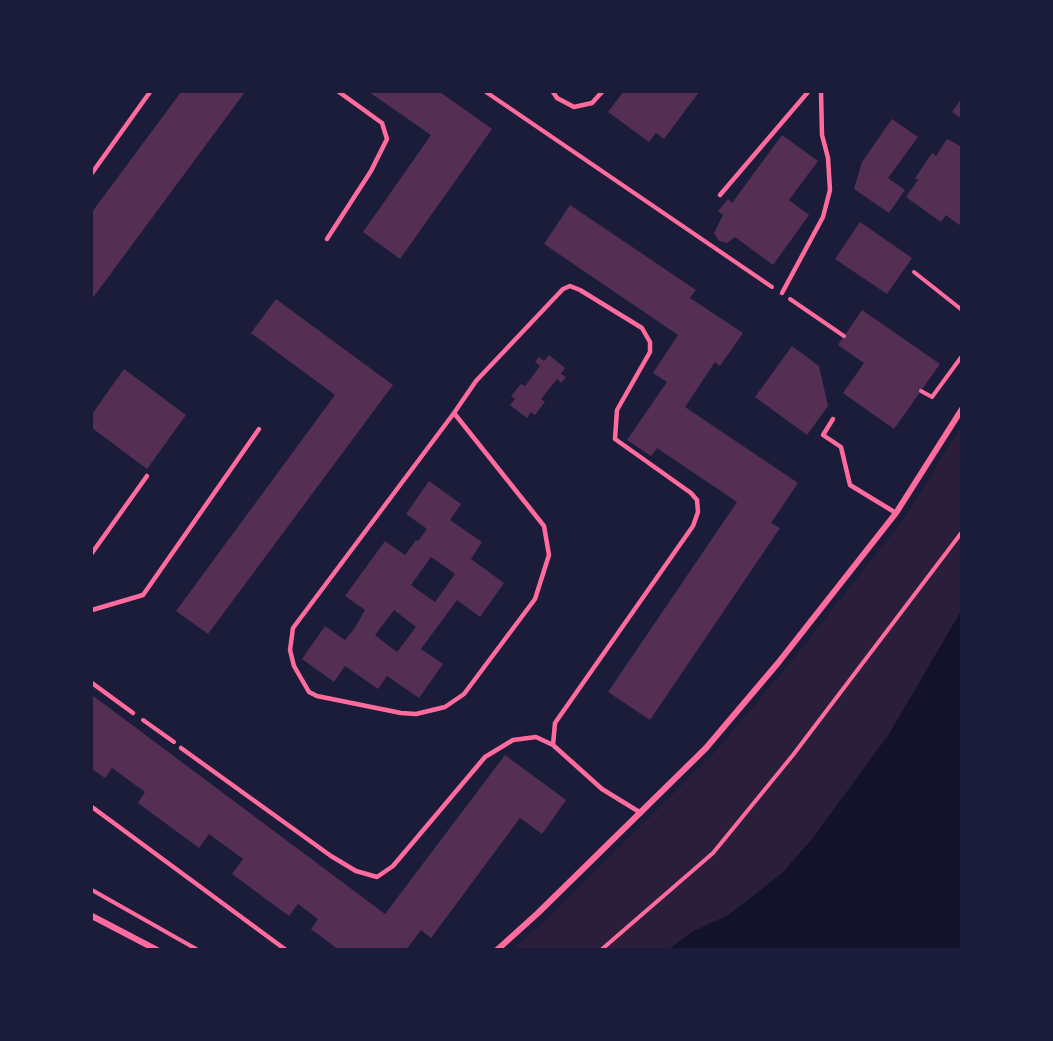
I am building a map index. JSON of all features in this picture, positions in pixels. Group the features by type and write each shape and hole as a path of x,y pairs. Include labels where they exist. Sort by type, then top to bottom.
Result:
{"street":[{"path":"497,950 706,748 778,663 896,513 962,409"},
{"path":"92,916 157,950"}],"lane":[{"path":"92,173 150,92"},
{"path":"327,239 371,171 387,139 382,123 339,92"},
{"path":"553,92 557,98 574,107 592,103 602,92"},
{"path":"720,195 808,92"},
{"path":"782,293 823,217 830,190 828,158 822,135 821,92"},
{"path":"454,413 544,526 549,555 535,599 464,694 445,707 416,714 401,713 317,696 309,692 294,666 290,650 294,628 476,381 562,289 570,286 642,328 651,342 650,352 617,410 615,439 691,493 698,500 698,512 693,526 555,723 553,745"},
{"path":"833,419 823,435 841,447 850,485 896,513"},
{"path":"92,610 143,595 260,429"},
{"path":"92,553 147,476"},
{"path":"92,683 133,713"},
{"path":"182,748 331,856 356,871 376,877 393,866 485,757 513,740 536,737 553,745 602,789 641,813"},
{"path":"92,807 286,950"}],"path":[{"path":"486,92 844,336"},
{"path":"914,272 962,310"},
{"path":"921,391 932,397 962,356"},
{"path":"601,950 713,853 793,755 962,532"},
{"path":"133,713 182,748"},
{"path":"92,890 198,950"}],"shaded area":[{"path":"961,427 961,949 512,950 545,921 713,754 785,669 904,519"},
{"path":"961,611 961,949 669,949 692,932 728,915 753,896 783,872 812,839 889,734"}],"building":[{"path":"181,92 245,92 92,299 92,212"},
{"path":"369,92 440,92 492,129 400,259 363,232 431,135"},
{"path":"623,92 699,92 664,139 656,133 649,142 608,112"},
{"path":"962,98 962,119 952,112"},
{"path":"892,119 918,137 888,178 905,190 889,213 854,189 862,162"},
{"path":"782,135 818,161 789,200 809,215 773,265 735,237 727,243 719,241 714,233 723,215 718,211 728,199 732,203"},
{"path":"947,139 962,147 962,221 959,225 946,215 941,222 906,197 918,180 915,178 932,153 936,156"},
{"path":"570,205 696,290 690,298 743,333 720,366 715,362 685,407 798,483 771,523 780,528 650,720 608,692 737,502 657,448 651,456 627,440 667,382 653,373 678,335 544,244"},
{"path":"860,222 912,258 887,294 835,259"},
{"path":"276,299 393,385 208,634 176,611 335,395 251,333"},
{"path":"862,310 940,364 894,429 843,393 864,363 838,345"},
{"path":"792,346 819,366 828,406 807,435 755,397"},
{"path":"549,355 565,368 561,374 566,377 561,383 557,379 541,399 545,402 535,415 531,412 527,418 510,405 515,399 511,396 521,384 525,386 540,366 535,362 539,357 544,361"},
{"path":"124,369 186,415 147,469 92,428 92,414"},
{"path":"429,481 461,504 450,520 482,542 471,559 504,583 480,617 457,600 421,649 443,664 419,698 387,676 378,689 345,666 334,682 302,659 325,626 345,640 354,629 365,610 345,596 385,541 405,555 427,529 406,514","holes":["431,557 455,574 435,602 411,585","394,610 416,627 397,652 375,635"]},
{"path":"92,695 385,914 505,755 566,800 542,834 520,818 431,938 421,930 406,950 339,950 311,929 318,919 298,904 289,916 232,874 243,859 209,834 199,848 138,803 145,792 112,768 105,778 92,769"}]}
